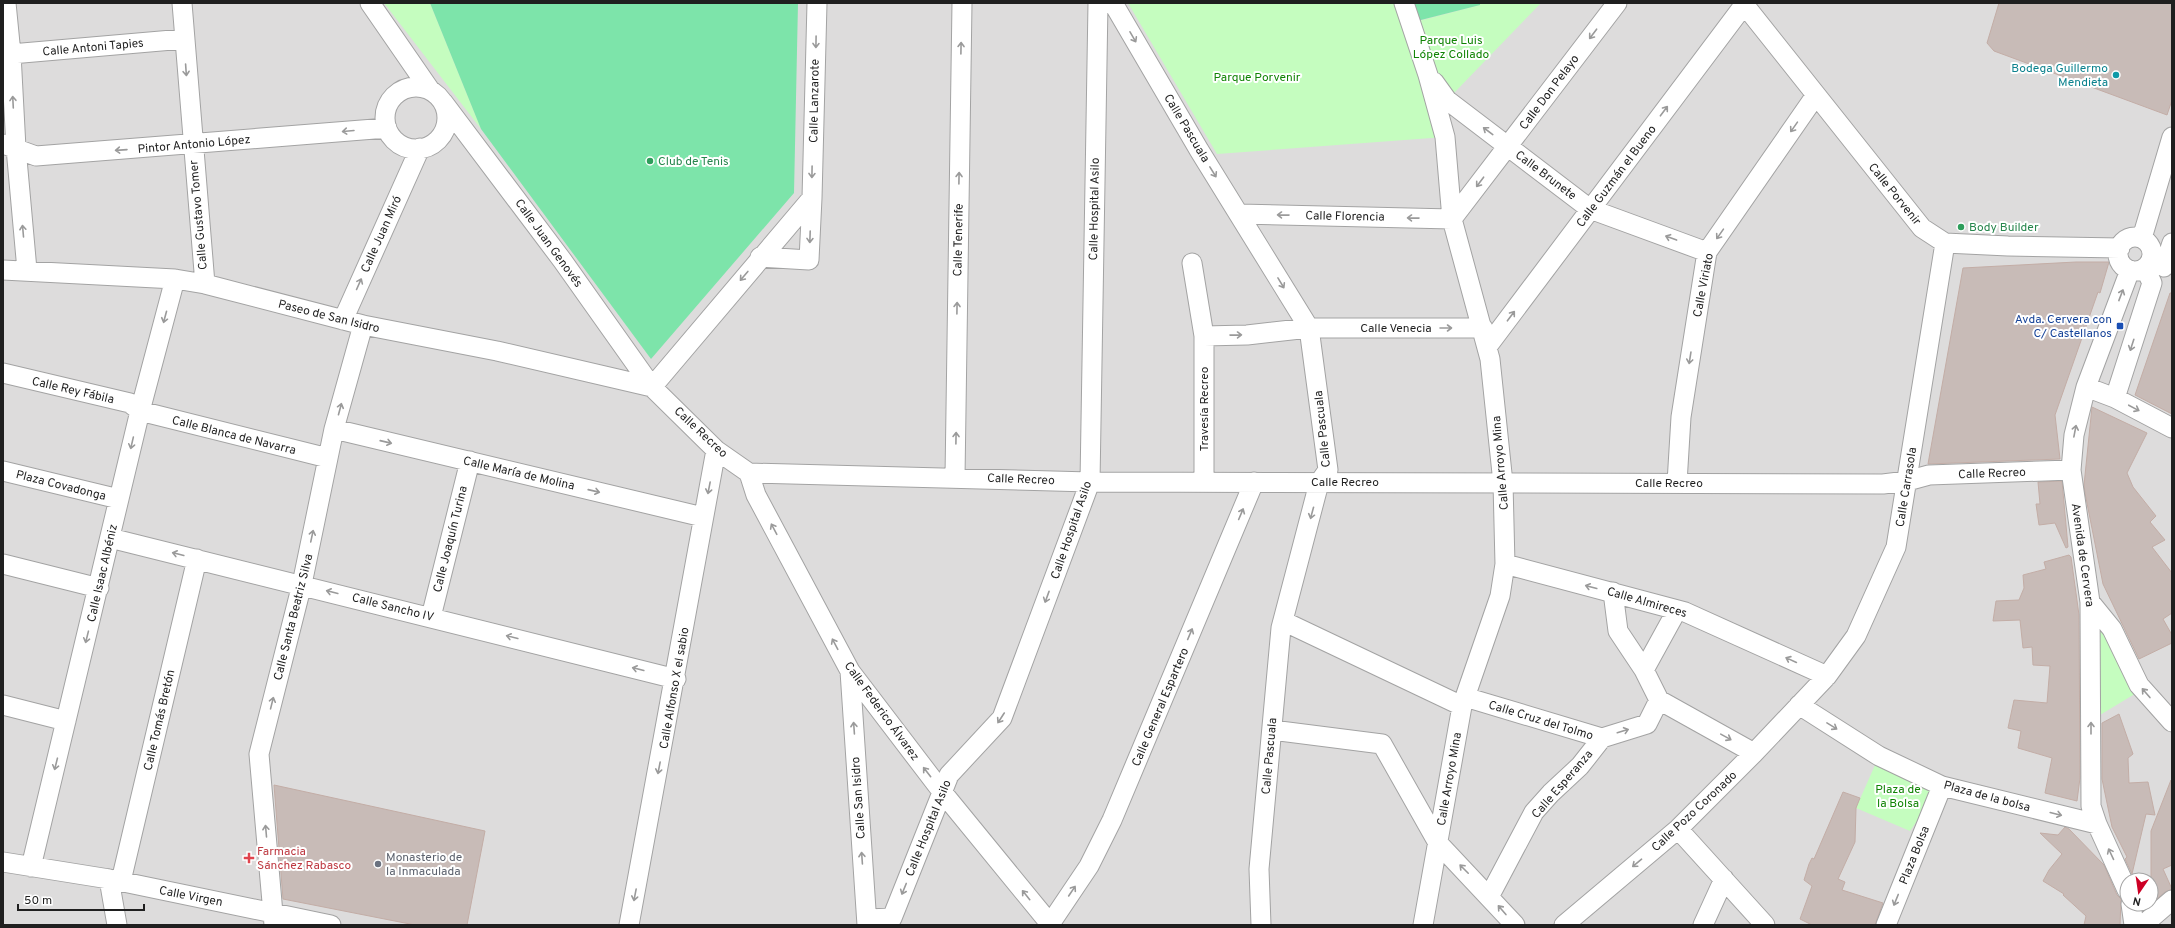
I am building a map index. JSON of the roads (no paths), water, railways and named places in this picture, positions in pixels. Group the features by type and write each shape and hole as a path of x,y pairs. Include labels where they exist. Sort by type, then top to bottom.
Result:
{"street":[{"path":"6,3 9,146 27,270"},
{"name":"Calle Gustavo Tomer","path":"182,3 192,145 205,284"},
{"name":"Calle Juan Genovés","path":"370,3 436,96 562,260 652,386"},
{"name":"Calle Lanzarote","path":"760,257 809,260 812,198 816,3"},
{"name":"Calle Tenerife","path":"955,477 962,3"},
{"name":"Calle Hospital Asilo","path":"867,922 892,918 949,775 1002,718 1090,482 1098,3"},
{"name":"Calle Pascuala","path":"1113,3 1309,328 1328,470 1319,483 1283,621 1259,869 1261,925"},
{"name":"Calle Arroyo Mina","path":"1404,3 1428,75 1445,137 1452,219 1483,328 1490,359 1503,484 1505,564 1500,596 1463,701 1423,925"},
{"name":"Calle Don Pelayo","path":"1452,219 1616,3"},
{"name":"Calle Porvenir","path":"1744,4 1922,228 1945,243"},
{"name":"Calle Guzmán el Bueno","path":"1487,347 1744,4"},
{"name":"Calle Antoni Tapies","path":"7,51 184,39"},
{"name":"Calle Brunete","path":"1428,75 1447,100 1590,209 1707,252"},
{"path":"412,87 436,96 447,119 444,131 436,142 420,148 410,148 400,144 392,137 387,128 386,110 396,95 412,87"},
{"name":"Calle Viriato","path":"1677,482 1681,417 1707,252 1816,95"},
{"name":"Pintor Antonio López","path":"9,146 36,156 192,145 387,128"},
{"path":"2142,238 2172,137"},
{"name":"Calle Juan Miró","path":"343,320 420,148"},
{"path":"652,386 760,257 812,198"},
{"name":"Calle Florencia","path":"1239,214 1452,219"},
{"path":"2115,398 2152,283 2152,267 2152,250 2146,241 2142,238 2131,238 2122,243 2118,253 2122,264 2152,267"},
{"path":"1945,243 2120,248"},
{"name":"Calle Carrasola","path":"1800,705 1827,676 1856,636 1896,547 1945,243"},
{"name":"Avenida de Cervera","path":"2119,872 2097,824 2091,806 2090,602 2071,470 2074,435 2086,387 2152,267 2172,244"},
{"name":"Travesía Recreo","path":"1192,263 1204,336 1204,482"},
{"name":"Paseo de San Isidro","path":"3,270 27,270 175,279 205,284 363,325 497,351 652,386"},
{"name":"Calle Isaac Albéniz","path":"31,867 99,588 140,411 175,279"},
{"name":"Calle Santa Beatriz Silva","path":"273,918 259,754 302,584 334,429 363,325"},
{"path":"1204,336 1247,335 1309,328"},
{"name":"Calle Venecia","path":"1309,328 1483,328"},
{"name":"Calle Rey Fábila","path":"3,373 130,403 140,411"},
{"name":"Calle Recreo","path":"652,386 716,450 749,473 955,477 1090,482 1503,484 1677,482 1883,484 1907,481 1929,475 2071,470"},
{"path":"2086,387 2115,398 2172,428"},
{"name":"Calle Blanca de Navarra","path":"140,411 328,458"},
{"name":"Calle María de Molina","path":"334,429 703,517"},
{"name":"Calle Alfonso X el sabio","path":"629,925 676,679 703,517 716,450"},
{"name":"Calle Joaquín Turina","path":"431,617 470,462"},
{"name":"Plaza Covadonga","path":"3,471 119,499"},
{"name":"Calle Federico Álvarez","path":"749,473 756,495 850,672 943,792 1051,924"},
{"name":"Calle General Espartero","path":"1051,924 1089,866 1112,820 1254,482"},
{"name":"Calle Sancho IV","path":"110,538 302,584 676,679"},
{"name":"Calle Tomás Bretón","path":"115,880 198,559"},
{"path":"3,564 99,588"},
{"name":"Calle Almireces","path":"1505,564 1685,612 1827,676"},
{"path":"1613,592 1618,631 1644,670 1659,700 1754,753"},
{"path":"2090,602 2112,629 2139,685 2172,722"},
{"path":"1644,670 1677,610"},
{"name":"Calle Cruz del Tolmo","path":"1283,621 1463,701 1602,738 1647,724 1659,700"},
{"name":"Calle San Isidro","path":"850,672 867,922"},
{"name":"Plaza de la bolsa","path":"1800,705 1879,756 1942,786 2097,824"},
{"name":"Calle Pozo Coronado","path":"1564,925 1678,829 1800,705"},
{"path":"3,706 66,721"},
{"path":"1272,730 1382,744 1438,843 1490,896 1515,925"},
{"name":"Calle Esperanza","path":"1490,896 1534,812 1551,793 1580,766 1602,738"},
{"name":"Plaza Bolsa","path":"1886,925 1942,786"},
{"path":"1678,829 1765,925"},
{"name":"Calle Virgen","path":"3,862 115,880 273,918 331,925"},
{"path":"1706,918 1724,879"},
{"path":"115,880 117,925"},
{"path":"2143,925 2172,900"},
{"path":"1706,918 1727,906 1747,906"},
{"path":"2132,912 2134,925"}],"place":[{"name":"Bodega Guillermo Mendieta","path":"2116,75"},
{"name":"Club de Tenis","path":"650,161"},
{"name":"Body Builder","path":"1961,227"},
{"name":"Avda. Cervera con C/ Castellanos","path":"2120,326"},
{"name":"Farmacia Sánchez Rabasco","path":"249,858"},
{"name":"Monasterio de la Inmaculada","path":"378,864"}],"park label":[{"name":"Parque Luis López Collado","path":"1451,47"},
{"name":"Parque Porvenir","path":"1257,77"},
{"name":"Plaza de la Bolsa","path":"1898,796"}]}
